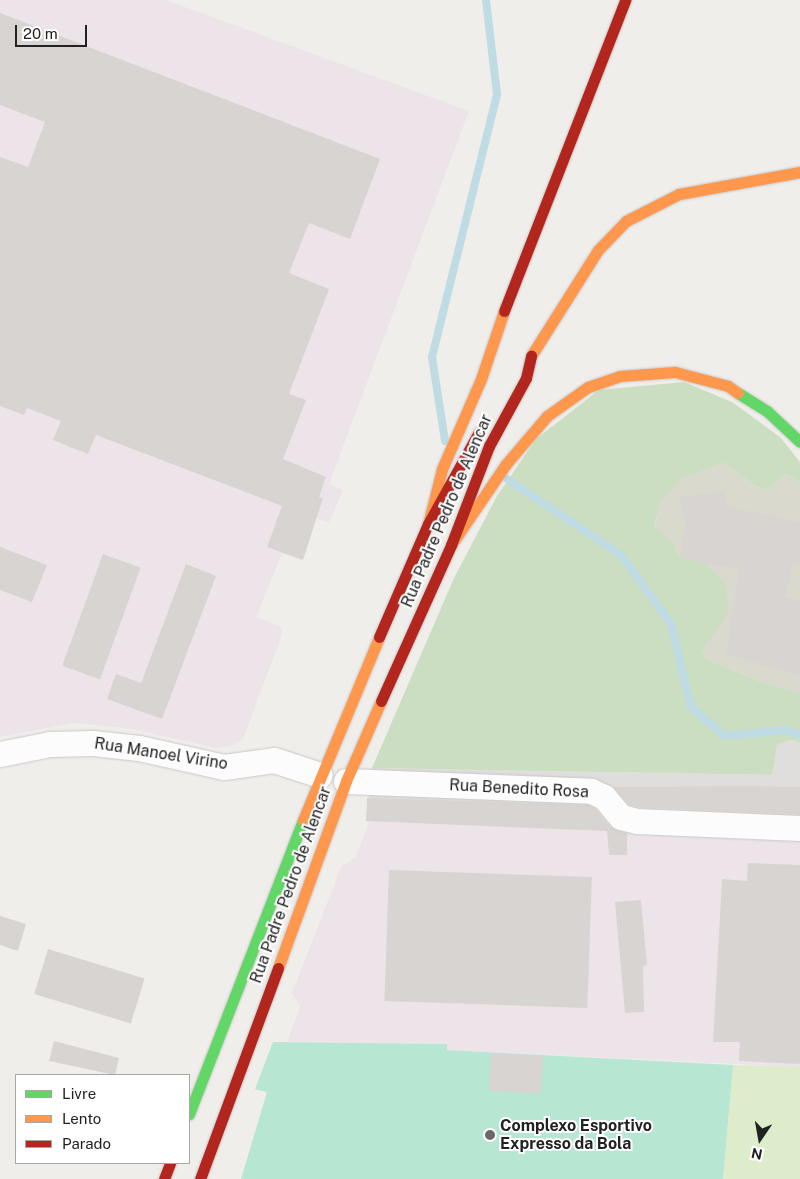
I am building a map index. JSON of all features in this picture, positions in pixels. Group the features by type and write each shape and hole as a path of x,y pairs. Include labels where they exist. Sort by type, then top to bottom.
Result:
{"main road":[{"path":"428,524 442,469 481,379 516,276 625,0"},
{"path":"518,366 531,356 586,267 612,234 657,203 679,194 800,172"},
{"name":"Rua Padre Pedro de Alencar","path":"200,1179 346,781 451,545 489,446 526,378 531,356"},
{"path":"451,545 506,464 547,416 588,387 620,376 675,372 728,386 767,411 800,442"},
{"name":"Rua Padre Pedro de Alencar","path":"190,1111 320,775 428,524 484,423"},
{"path":"164,1179 170,1164"}],"street":[{"name":"Rua Manoel Virino","path":"0,754 50,744 93,743 139,748 224,767 274,760 320,775"},
{"name":"Rua Benedito Rosa","path":"346,781 590,791 604,797 621,817 637,821 800,828"}],"shaded area":[{"path":"0,0 166,0 469,111 329,484 343,490 329,523 307,514 310,535 301,560 282,553 256,617 282,627 283,632 243,739 231,746 215,748 132,729 74,723 0,737"},
{"path":"724,463 755,486 767,490 786,474 800,483 800,693 759,681 709,660 702,653 710,641 680,557 673,542 654,528 661,501 671,489 682,479"},
{"path":"791,740 800,743 800,836 366,821 372,768 771,775 777,745"},
{"path":"369,821 800,836 800,1067 446,1050 446,1044 287,1042 300,1006 292,993 341,867 356,857"}],"green space":[{"path":"684,382 732,402 780,437 800,462 800,483 786,474 767,490 755,486 724,463 682,479 661,501 654,527 673,542 680,557 706,563 726,584 728,613 702,653 709,660 759,681 800,693 800,743 791,740 777,745 772,775 372,768 454,578 497,496 536,439 599,390"},
{"name":"Complexo Esportivo Expresso da Bola","path":"273,1042 447,1044 447,1050 733,1065 723,1179 241,1179 267,1092 255,1089"},
{"path":"733,1065 800,1067 800,1179 723,1179"}],"building":[{"path":"0,13 380,159 350,239 309,223 289,273 329,289 289,394 306,400 283,459 326,477 319,497 323,498 303,560 267,547 282,506 96,435 88,454 53,440 61,421 27,408 24,415 0,406 0,157 28,167 45,122 0,105"},
{"path":"725,492 728,507 800,522 800,564 793,563 785,597 800,601 800,676 726,654 739,570 680,557 686,524 680,497"},
{"path":"0,547 47,565 32,602 0,590"},
{"path":"103,554 141,568 100,680 62,666"},
{"path":"186,564 216,576 162,719 107,699 116,674 141,683"},
{"path":"614,787 800,787 800,814 639,807 629,804"},
{"path":"367,798 588,805 595,809 610,827 627,833 627,855 609,855 607,831 366,821"},
{"path":"748,863 800,865 800,1064 739,1061 740,1042 713,1042 722,879 747,881"},
{"path":"389,870 592,877 587,1008 384,1001"},
{"path":"641,900 647,965 643,966 644,1012 625,1013 615,902"},
{"path":"0,916 26,924 18,951 0,945"},
{"path":"48,949 145,979 131,1023 34,994"},
{"path":"54,1041 119,1058 115,1074 49,1061"},
{"path":"491,1053 543,1056 541,1094 489,1091"}],"waterway":[{"path":"445,441 432,357 497,94 486,0"},
{"path":"507,479 621,555 671,624 691,707 724,736 786,730 800,735"}],"traffic: fast":[{"path":"738,393 767,411 800,442"},
{"path":"190,1111 303,820"}],"traffic: slow":[{"path":"531,356 598,250 626,221 679,194 800,172"},
{"path":"428,524 442,469 481,379 504,311"},
{"path":"451,545 506,464 547,416 588,387 620,376 675,372 728,386 738,393"},
{"path":"303,820 379,637"},
{"path":"278,968 346,781 381,701"}],"traffic: jam":[{"path":"504,311 625,0"},
{"path":"381,701 451,545 489,446 526,378 531,356"},
{"path":"379,637 428,524 479,432"},
{"path":"200,1179 278,968"},
{"path":"164,1179 170,1164"}],"place":[{"name":"Complexo Esportivo Expresso da Bola","path":"490,1135"}]}
